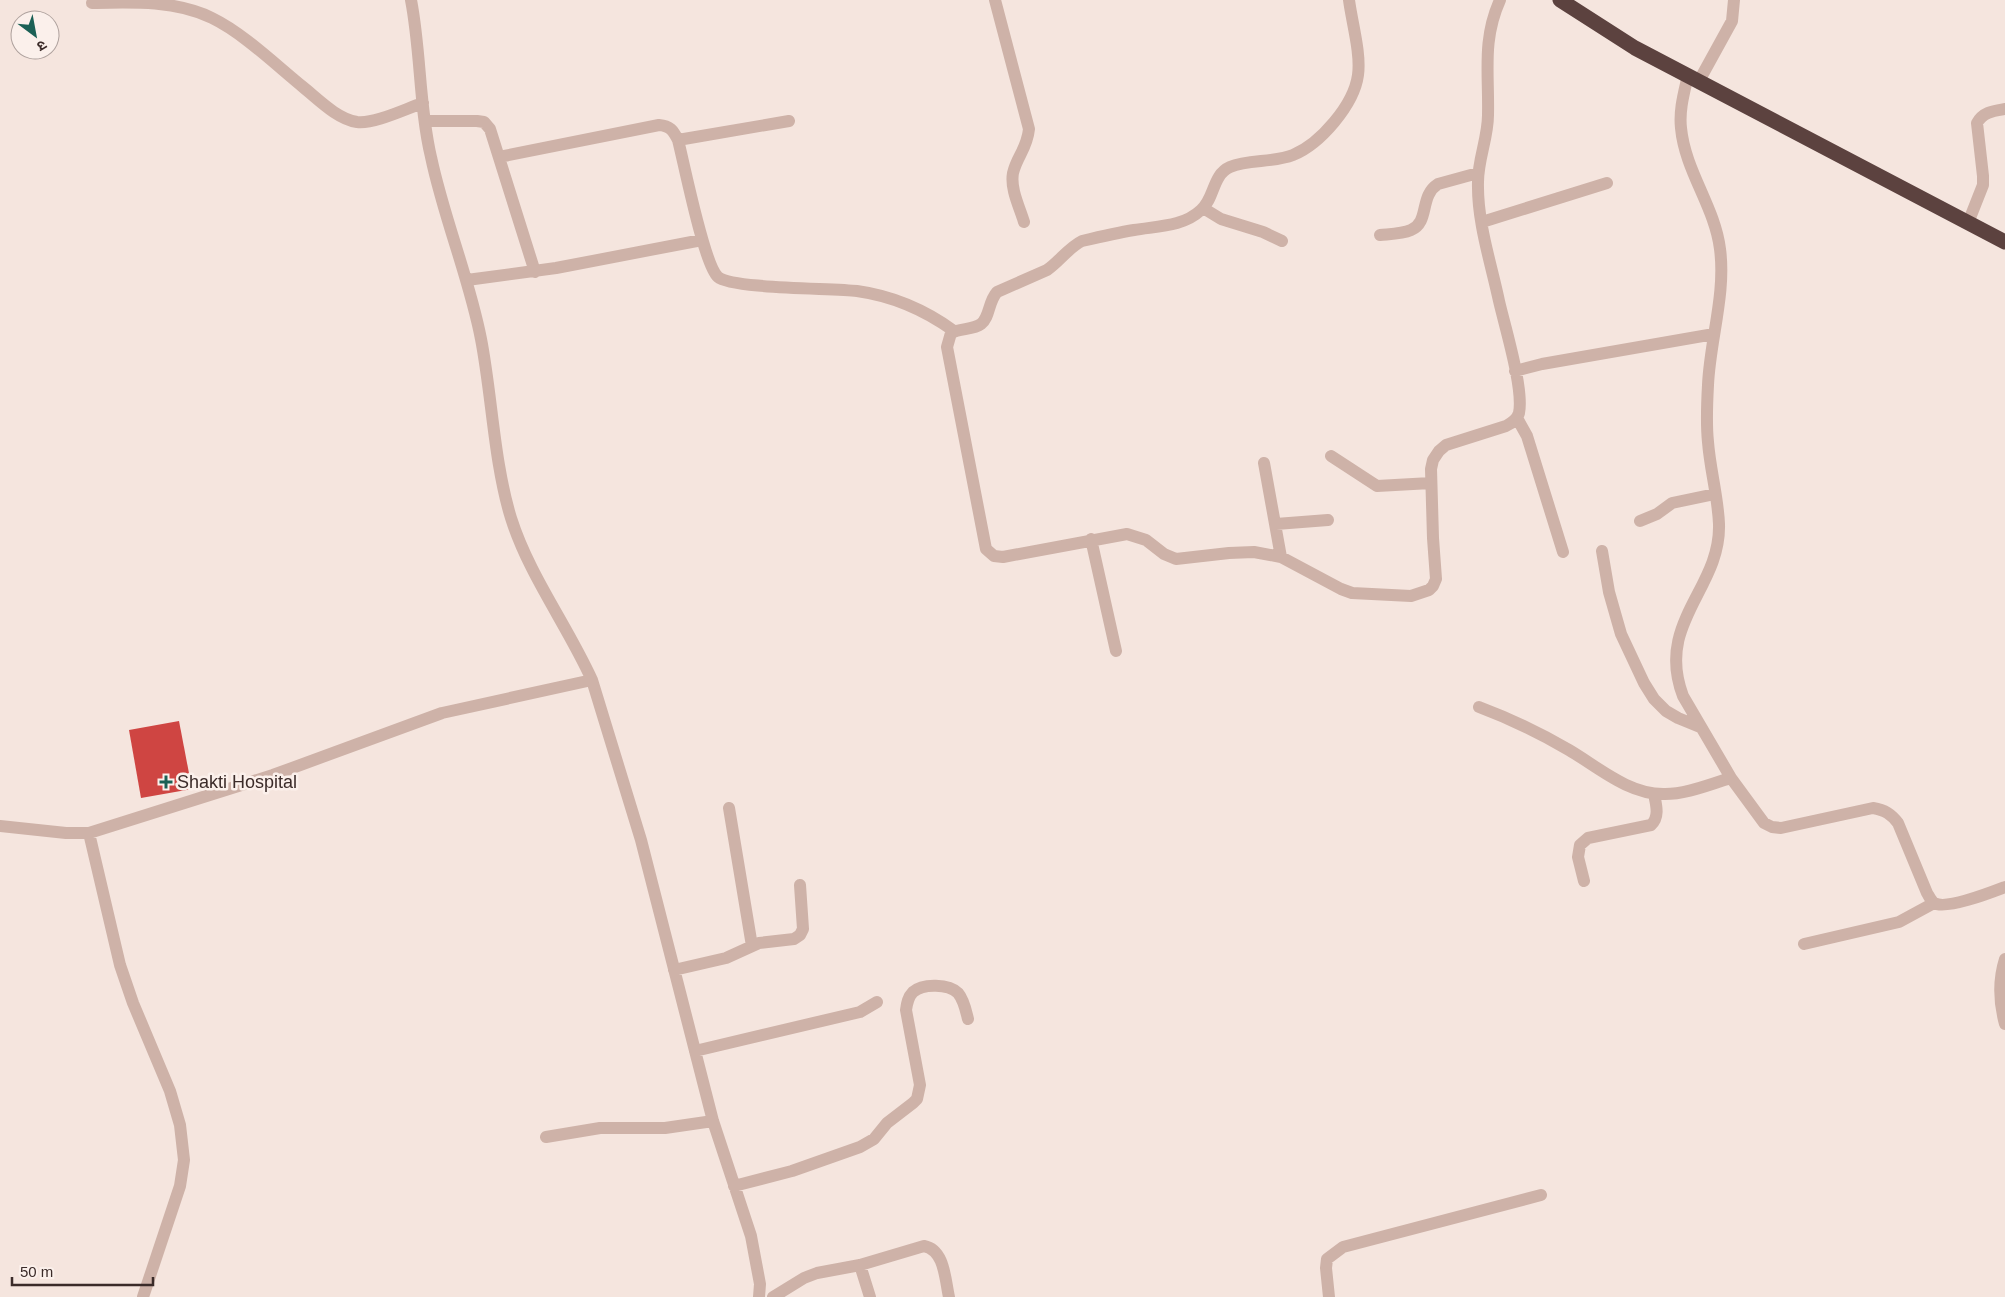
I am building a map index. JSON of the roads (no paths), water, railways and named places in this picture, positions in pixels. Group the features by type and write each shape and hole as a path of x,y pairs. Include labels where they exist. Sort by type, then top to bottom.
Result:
{"highway":[{"path":"1560,0 1635,48 2005,242"}],"street":[{"path":"411,0 425,122 439,192 467,280 481,339 502,478 511,517 537,577 592,680 641,840 713,1121 751,1236 760,1284 759,1297"},
{"path":"995,0 1028,129 1028,142 1013,174 1014,188 1024,222"},
{"path":"1349,0 1358,59 1358,76 1344,107 1323,135 1311,145 1293,155 1270,161 1236,165 1221,172 1210,199 1203,208 1184,222 1082,241 1073,246 1047,270 997,292 992,298 985,319 981,324 954,331 948,337 947,347 986,549 990,554 1003,557 1127,534 1139,536 1164,554 1176,559 1229,552 1254,552 1281,557 1340,589 1352,593 1411,596 1429,590 1433,586 1436,579 1431,483 1433,460 1446,445 1506,426 1517,418 1519,412 1515,371 1482,222 1478,184 1478,172 1488,119 1488,45 1492,18 1500,0"},
{"path":"1734,0 1732,21 1693,78 1680,110 1685,152 1716,229 1721,268 1708,383 1707,440 1719,524 1718,541 1715,555 1680,630 1676,649 1678,683 1700,727 1731,778 1764,823 1772,827 1781,828 1873,808 1883,810 1898,823 1927,893 1934,903 1940,905 1973,899 2005,887"},
{"path":"92,3 170,6 192,10 212,18 234,32 346,119 367,122 423,103"},
{"path":"1968,222 1983,185 1984,176 1976,122 1980,116 1988,112 2005,109"},
{"path":"425,122 477,121 484,122 490,129 535,272"},
{"path":"678,140 789,121"},
{"path":"499,157 659,125 667,126 674,130 678,140 702,240 713,270 718,277 725,281 737,283 856,291 883,296 928,313 954,331"},
{"path":"1380,235 1408,231 1417,227 1422,217 1425,199 1433,187 1478,172"},
{"path":"1482,222 1607,183"},
{"path":"1203,208 1228,221 1263,232 1282,241"},
{"path":"467,280 535,272 702,240"},
{"path":"1515,371 1542,364 1714,334"},
{"path":"1517,418 1527,436 1563,552"},
{"path":"1331,456 1376,486 1431,483"},
{"path":"1264,463 1281,557"},
{"path":"1640,521 1672,503 1715,494"},
{"path":"1276,524 1328,520"},
{"path":"1091,540 1116,651"},
{"path":"1602,551 1609,592 1621,634 1644,682 1654,699 1666,711 1700,727"},
{"path":"0,826 66,833 89,833 273,775 442,713 592,680"},
{"path":"1480,707 1530,729 1629,786 1654,794 1681,792 1731,778"},
{"path":"1584,881 1578,857 1580,845 1588,838 1651,825 1656,821 1657,816 1654,794"},
{"path":"729,808 752,946"},
{"path":"89,833 120,965 132,1003 170,1091 180,1125 184,1160 180,1186 143,1297"},
{"path":"674,970 726,958 759,943 794,939 800,935 804,929 800,885"},
{"path":"1804,944 1899,922 1934,903"},
{"path":"2005,959 2001,972 1999,991 2005,1024"},
{"path":"734,1186 792,1171 860,1147 874,1139 887,1123 917,1099 920,1085 906,1010 908,1000 915,990 921,987 942,986 952,989 958,993 962,1000 968,1019"},
{"path":"694,1051 860,1012 877,1002"},
{"path":"546,1137 600,1128 665,1128 713,1121"},
{"path":"1330,1297 1326,1268 1328,1259 1343,1247 1541,1194"},
{"path":"773,1297 804,1278 817,1273 860,1265 915,1247 924,1246 930,1247 940,1258 948,1297"},
{"path":"860,1265 870,1297"}],"place":[{"name":"Shakti Hospital","path":"166,782"}]}
